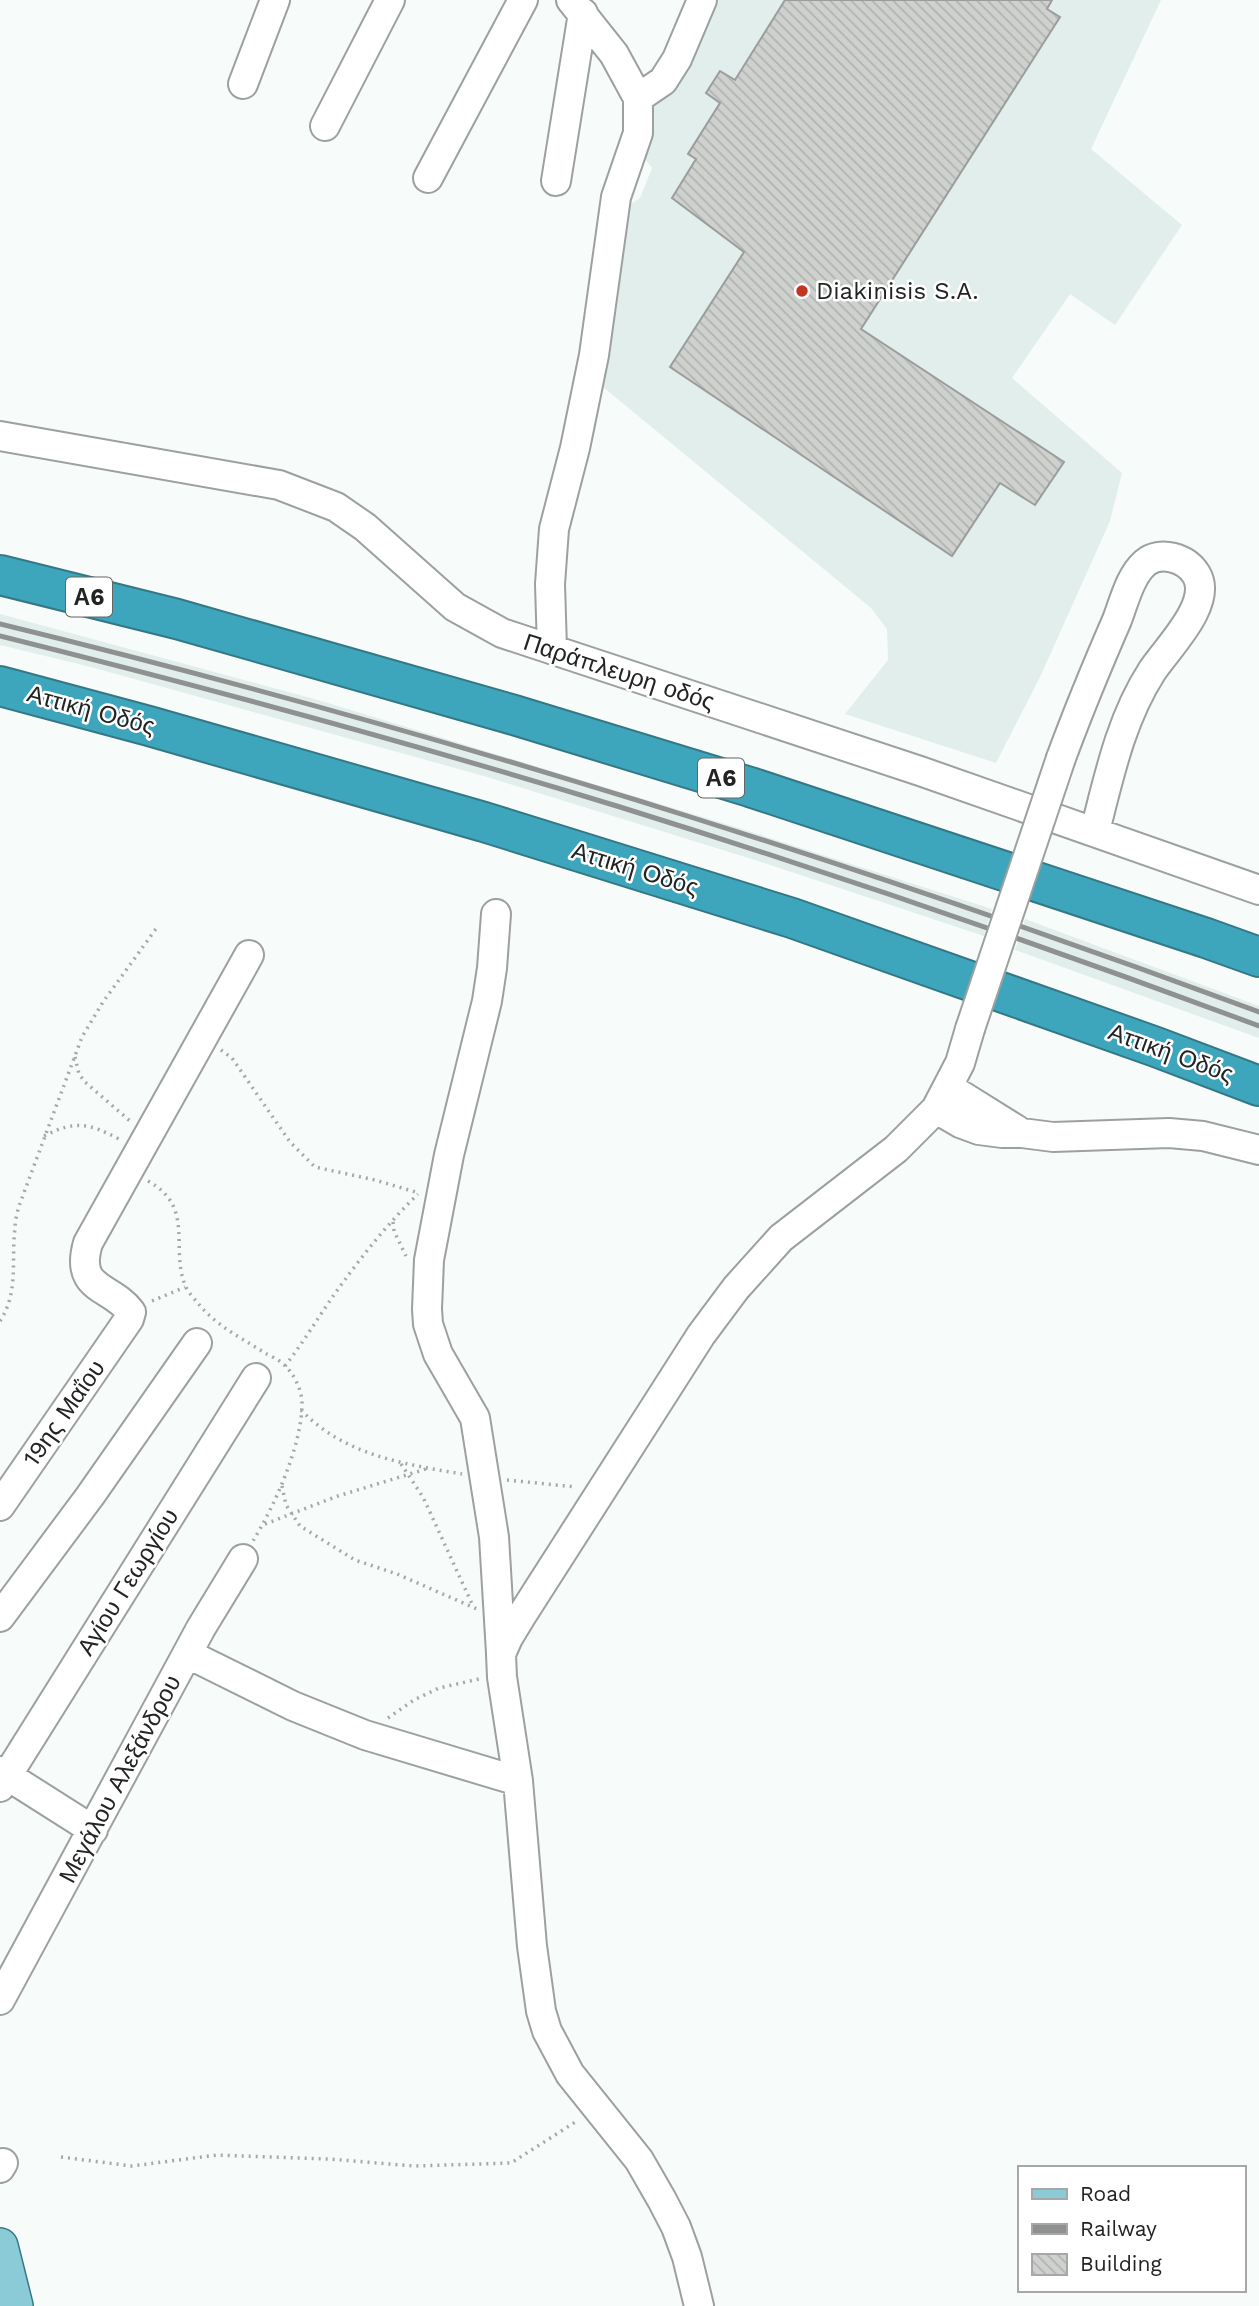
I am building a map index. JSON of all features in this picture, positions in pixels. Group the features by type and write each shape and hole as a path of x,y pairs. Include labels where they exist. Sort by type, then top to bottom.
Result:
{"highway":[{"name":"Α6","path":"0,575 177,619 580,735 750,787 1259,957"},
{"name":"Αττική Οδός","path":"0,686 484,822 792,918 1143,1042 1259,1086"}],"main road":[{"path":"0,2246 15,2306"}],"street":[{"path":"243,84 275,0"},
{"path":"325,126 390,0"},
{"path":"428,178 523,0"},
{"path":"638,99 663,81 677,59 702,0"},
{"path":"552,649 550,584 554,529 575,448 594,355 615,197 638,132 638,99 614,54 577,6"},
{"path":"556,181 577,6"},
{"name":"Παράπλευρη οδός","path":"0,436 279,485 336,507 365,527 455,607 502,633 1095,831 1259,890"},
{"path":"501,1654 522,1615 701,1335 759,1261 782,1238 896,1149 942,1098 960,1063 1061,758 1089,683 1133,580 1144,564 1156,556 1171,557 1184,563 1196,574 1200,586 1199,603 1134,702 1114,756 1095,831"},
{"path":"496,914 487,1001 449,1156 429,1260 428,1324 438,1354 475,1418 485,1478 494,1537 486,1613 501,1654 518,1782 532,1946 541,2011 547,2031 570,2074 639,2160 662,2200 687,2257 699,2306"},
{"path":"130,1315 124,1302 98,1287 88,1274 84,1259 88,1243 249,955"},
{"path":"942,1098 1022,1133 1053,1137 1169,1133 1203,1136 1259,1150"},
{"name":"19ης Μαΐου","path":"0,1506 130,1315"},
{"path":"0,1617 90,1496 197,1343"},
{"name":"Αγίου Γεωργίου","path":"2,1777 256,1378"},
{"name":"Μεγάλου Αλεξάνδρου","path":"0,2000 188,1654 243,1559"},
{"path":"188,1654 293,1706 365,1735 518,1782"},
{"path":"2,1777 93,1830"}],"path":[{"path":"0,1321 6,1312 13,1289 14,1229 19,1206 82,1037 103,1002 158,926"},
{"path":"204,1038 232,1058 290,1142 315,1167 420,1193 404,1207 343,1281 315,1326 285,1366"},
{"path":"75,1055 79,1074 118,1109 137,1154 157,1186 170,1198 178,1218 180,1264 186,1287 213,1321 285,1366 295,1378 302,1399 295,1442 282,1484 243,1559"},
{"path":"43,1137 75,1124 99,1129 137,1154"},
{"path":"130,1315 186,1287"},
{"path":"301,1410 314,1424 355,1448 399,1462 485,1478 603,1489"},
{"path":"399,1462 423,1497 486,1613"},
{"path":"263,1525 428,1468"},
{"path":"282,1484 286,1505 300,1526 355,1560 397,1574 486,1613"},
{"path":"365,1735 414,1700 439,1688 477,1681 488,1674 501,1654"},
{"path":"61,2157 132,2166 217,2155 329,2159 414,2166 510,2164 599,2110"}],"shaded area":[{"path":"711,0 1161,0 1091,149 1182,225 1115,325 1070,294 1012,378 1122,473 1110,521 1041,675 996,763 845,714 888,660 887,629 871,608 597,382 626,207 640,198 652,168 644,158 647,114 679,70"},
{"path":"0,614 318,700 742,829 992,909 984,936 755,860 484,776 91,667 0,645"},
{"path":"1025,919 1259,1006 1259,1038 1015,950"}],"building":[{"name":"Diakinisis S.A.","path":"785,0 1052,0 1047,9 1060,17 861,329 1064,462 1035,505 1000,483 952,556 670,367 744,252 672,198 696,159 688,154 720,103 706,93 720,71 735,80"}],"railway":[{"path":"0,624 319,707 635,800 949,901 1259,1012"},
{"path":"0,636 311,717 620,807 941,912 1259,1026"}],"place":[{"name":"Diakinisis S.A.","path":"802,291"}]}
